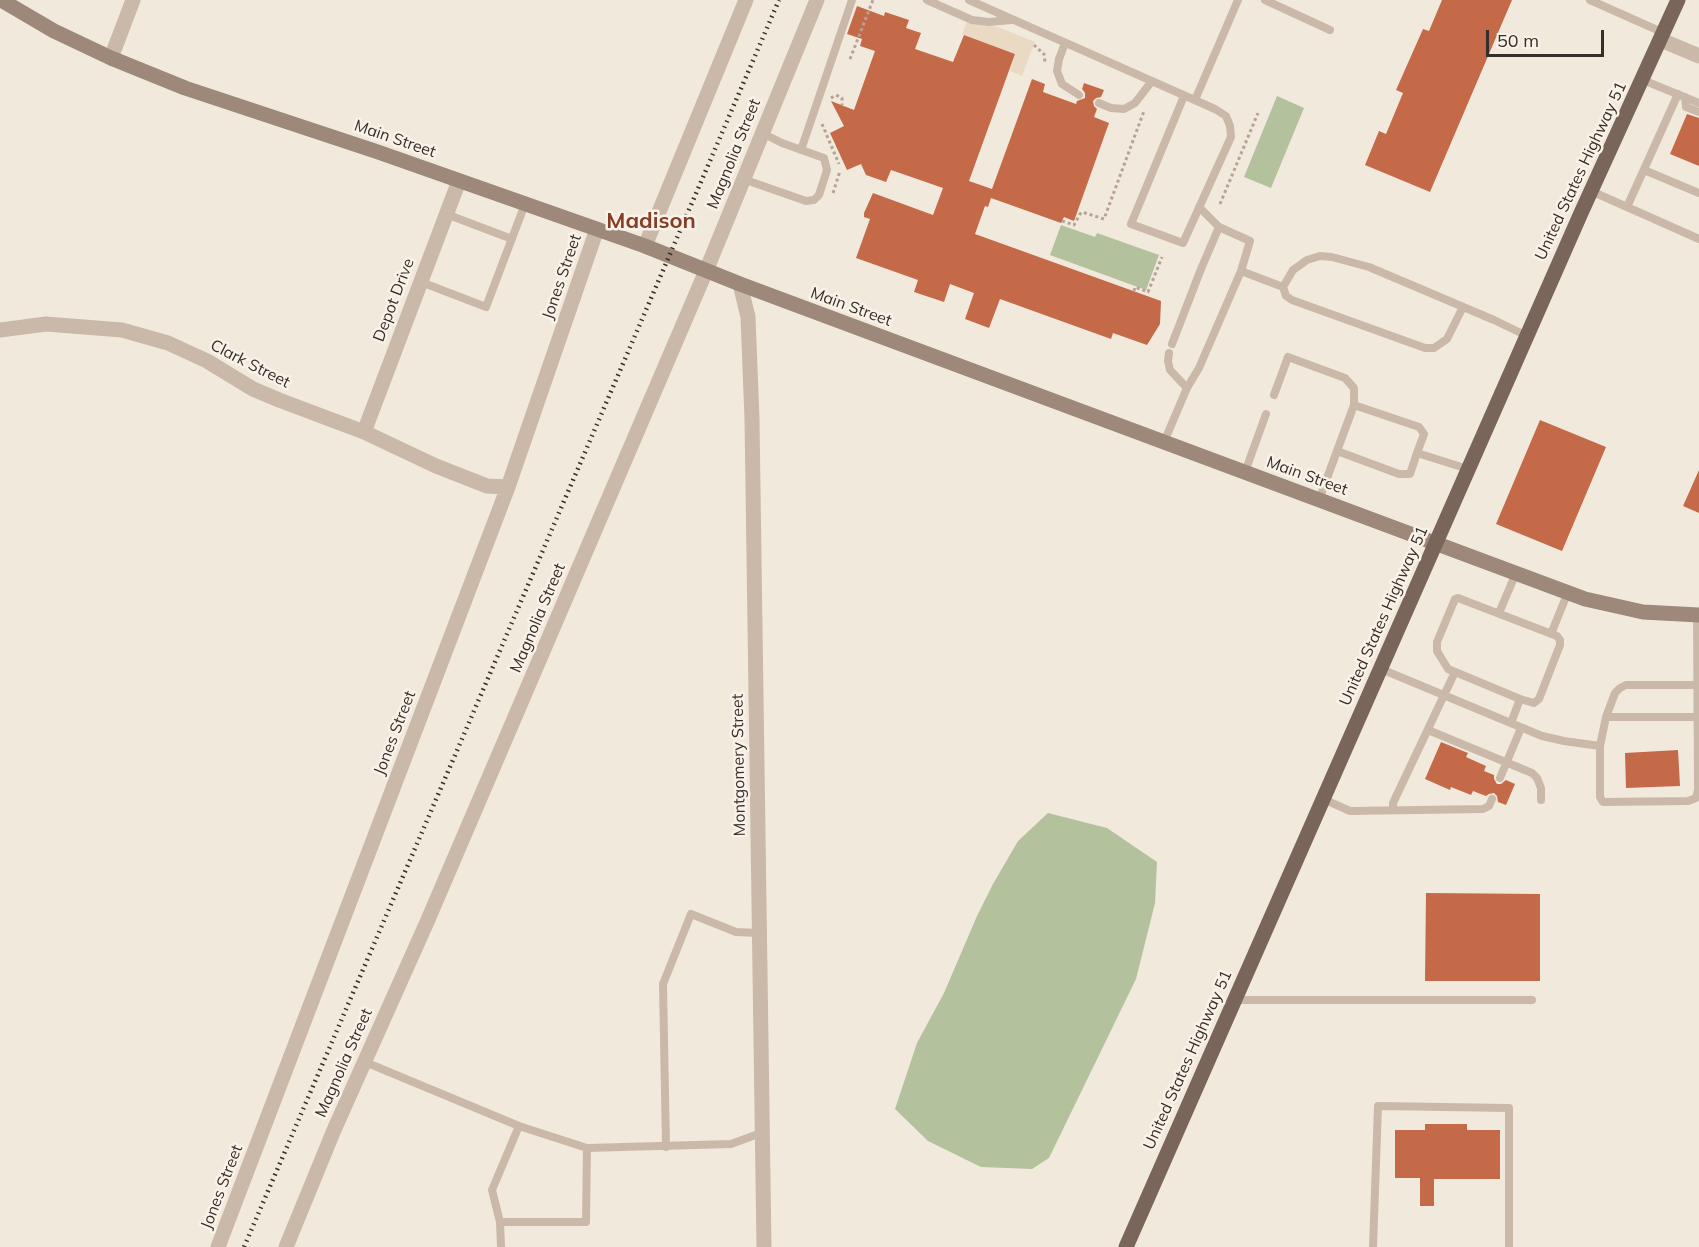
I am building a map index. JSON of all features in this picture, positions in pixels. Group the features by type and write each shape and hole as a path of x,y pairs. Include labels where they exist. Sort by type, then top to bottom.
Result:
{"main road":[{"name":"United States Highway 51","path":"1126,1247 1591,191 1678,0"}],"street":[{"name":"Main Street","path":"1,0 54,31 111,58 185,87 645,246 740,284 1585,599 1643,612 1698,615"},
{"path":"111,58 133,0"},
{"path":"645,246 746,0"},
{"name":"Magnolia Street","path":"286,1247 334,1130 427,922 706,271 817,0"},
{"path":"1663,37 1699,56"},
{"name":"Depot Drive","path":"364,432 459,181"},
{"name":"Jones Street","path":"218,1247 507,487 597,229"},
{"name":"Montgomery Street","path":"740,284 748,317 752,419 764,1247"},
{"name":"Clark Street","path":"0,330 46,324 122,330 168,343 207,361 253,389 364,432 436,466 487,486 507,487"}],"lane":[{"path":"801,150 852,0"},
{"path":"927,0 972,20 989,22 1014,20"},
{"path":"969,0 1195,100 1226,116 1231,137 1183,243 1131,224 1184,96"},
{"path":"1195,100 1238,0"},
{"path":"1265,0 1330,30"},
{"path":"1590,0 1663,37"},
{"path":"1065,43 1057,71 1062,84 1079,95"},
{"path":"1643,80 1699,103"},
{"path":"1099,103 1111,108 1124,109 1135,103 1152,81"},
{"path":"1682,96 1686,107 1699,112"},
{"path":"1627,207 1682,96"},
{"path":"743,179 806,201 814,200 819,195 827,170 824,158 762,133"},
{"path":"1644,170 1699,193"},
{"path":"1591,191 1699,239"},
{"path":"421,282 486,306 525,204"},
{"path":"1164,442 1241,272 1250,241 1219,227 1199,207"},
{"path":"446,214 512,239"},
{"path":"1187,388 1170,370 1168,361 1170,349 1219,227"},
{"path":"1463,307 1447,339 1434,348 1425,348 1292,300 1286,296 1283,287 1293,270 1300,264 1315,257 1326,256 1369,267 1463,307 1527,336"},
{"path":"1241,272 1283,287"},
{"path":"1274,395 1288,357 1346,378 1354,388 1354,405 1319,500"},
{"path":"1337,451 1399,474 1410,474 1424,434 1419,427 1354,405"},
{"path":"1245,472 1266,414"},
{"path":"1417,453 1468,469"},
{"path":"1499,613 1516,573"},
{"path":"1551,634 1568,592"},
{"path":"1462,598 1551,634 1557,636 1560,645 1539,699 1534,703 1448,669 1436,646 1455,599 1462,598"},
{"path":"1697,685 1626,685 1615,693 1606,717 1600,746 1600,797 1603,802 1688,801 1695,798 1698,790 1698,615"},
{"path":"1381,669 1521,728 1553,739 1600,746"},
{"path":"1393,810 1393,802 1455,672"},
{"path":"1511,723 1520,699"},
{"path":"1606,717 1697,717"},
{"path":"1500,778 1521,728"},
{"path":"1428,730 1532,773 1541,788 1541,800"},
{"path":"1323,799 1350,811 1483,809 1489,806 1492,799"},
{"path":"666,1147 663,984 690,914 736,932 759,933"},
{"path":"1235,1000 1532,1000"},
{"path":"365,1062 519,1126 588,1148 731,1144 761,1133"},
{"path":"1373,1247 1378,1106 1509,1108 1509,1247"},
{"path":"501,1247 500,1222 492,1190 519,1126"},
{"path":"500,1222 586,1222 588,1148"}],"path":[{"path":"850,59 873,0"},
{"path":"827,107 833,96 842,98 842,105"},
{"path":"1062,221 1074,225 1082,212 1104,219 1144,109"},
{"path":"1220,204 1258,113"},
{"path":"823,120 823,127 835,150 840,166 839,178 830,200"},
{"path":"1134,291 1135,287 1148,292 1162,257"}],"green space":[{"path":"1277,96 1304,108 1271,188 1244,177"},
{"path":"1061,225 1095,237 1097,233 1159,255 1146,290 1050,255"},
{"path":"1048,813 1107,828 1157,862 1155,903 1136,979 1049,1158 1032,1169 981,1167 928,1141 895,1109 917,1043 944,993 993,884 1018,841"}],"shaded area":[{"path":"967,22 998,27 1035,42 1022,76 1010,71 1015,54 962,34"}],"building":[{"path":"1442,0 1512,0 1430,192 1365,165 1379,131 1386,134 1403,93 1396,90 1423,29 1429,31"},
{"path":"857,6 884,16 885,12 909,20 906,28 921,33 915,49 953,62 964,35 1015,54 969,181 992,189 1032,79 1045,84 1043,92 1076,104 1077,101 1085,98 1082,89 1084,83 1104,90 1101,97 1093,101 1097,109 1094,117 1109,123 1074,221 1064,217 1061,223 991,198 988,207 985,206 975,234 1161,301 1160,324 1147,345 1113,333 1111,339 1000,299 989,328 965,319 974,293 950,284 944,302 914,292 918,280 856,258 870,219 864,217 864,213 873,193 933,215 943,188 891,170 886,182 866,175 861,164 847,170 830,133 844,126 831,101 854,110 875,51 860,46 862,39 847,34"},
{"path":"1687,114 1699,118 1699,166 1670,154"},
{"path":"1540,420 1606,447 1562,551 1496,524"},
{"path":"1699,470 1699,513 1683,506"},
{"path":"1441,742 1468,753 1466,757 1486,766 1484,771 1494,775 1497,784 1506,780 1515,784 1506,805 1498,802 1494,793 1486,796 1473,791 1471,795 1451,787 1450,790 1425,779"},
{"path":"1678,750 1680,786 1626,788 1625,753"},
{"path":"1426,893 1540,894 1540,981 1425,981"},
{"path":"1425,1124 1467,1124 1467,1130 1500,1130 1500,1179 1434,1179 1434,1206 1420,1206 1420,1178 1395,1178 1395,1130 1425,1130"}],"railway":[{"path":"244,1247 779,0"}],"district":[{"name":"Madison","path":"651,221"}]}
